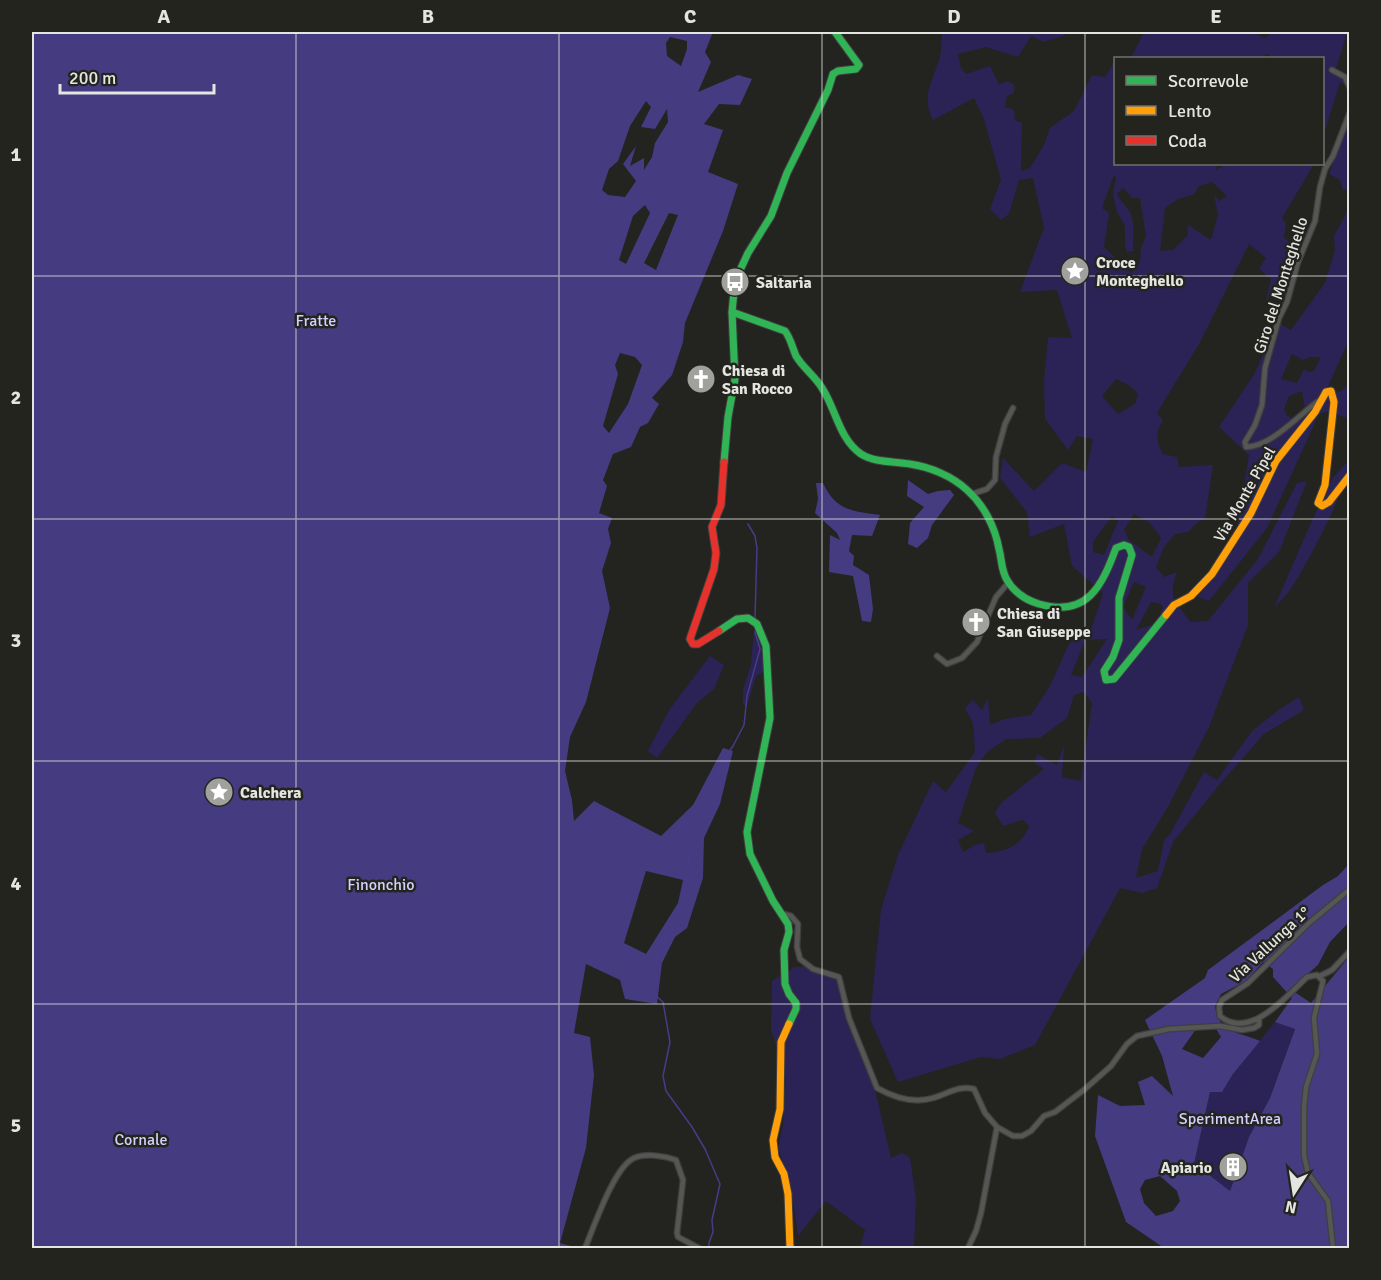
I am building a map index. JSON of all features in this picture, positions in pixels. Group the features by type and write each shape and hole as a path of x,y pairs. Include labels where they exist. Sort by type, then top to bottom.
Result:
{"street":[{"path":"790,1248 788,1194 784,1174 775,1157 773,1140 779,1123 781,1042 796,1009 796,1003 785,984 784,965 789,924 780,914 750,854 747,832 770,718 766,646 757,624 753,620 743,618 737,619 698,644 693,644 690,639 714,569 716,553 712,527 721,505 727,425 735,380 731,315 735,281 748,253 771,216 787,173 828,90 832,74 838,70 856,69 859,65 858,60 845,48 835,32"},
{"path":"1332,70 1345,77 1350,88"},
{"name":"Giro del Monteghello","path":"1322,399 1278,433 1252,447 1246,447 1245,442 1255,425 1262,405 1265,368 1279,318 1287,302 1298,262 1315,220 1325,169 1333,156 1350,112"},
{"path":"731,315 785,331 796,355 825,392 843,430 858,452 876,459 928,468 948,477 972,494 988,514 999,549 1002,569 1009,582 996,597 977,642 970,651 962,658 947,664 938,656"},
{"path":"1322,399 1326,392 1330,391 1334,395 1325,485 1318,502 1322,506 1329,502 1350,475"},
{"name":"Via Monte Pipel","path":"1009,582 1025,598 1047,607 1059,609 1077,607 1103,580 1116,548 1124,545 1129,547 1132,555 1119,598 1119,640 1113,657 1104,671 1106,680 1114,679 1174,605 1191,596 1212,574 1251,513 1276,461 1315,412 1322,399"},
{"path":"972,494 987,489 995,480 996,457 1005,423 1013,408"},
{"name":"Via Vallunga 1°","path":"1259,1020 1243,1024 1224,1019 1219,1012 1222,1000 1248,984 1309,923 1350,889"},
{"path":"780,914 785,913 791,916 798,924 800,959 813,969 839,977 849,1018 877,1088 894,1097 924,1100 964,1087 974,1089 985,1113 997,1127 1013,1136 1026,1135 1044,1116 1055,1112 1085,1089 1111,1066 1127,1044 1137,1036 1160,1030 1220,1026 1254,1028 1259,1025 1259,1020 1307,977 1320,976 1332,970 1350,951"},
{"path":"1340,962 1348,962"},
{"path":"1320,976 1323,981 1314,1018 1317,1054 1306,1087 1304,1108 1304,1155 1308,1173 1328,1201 1333,1248"},
{"path":"968,1248 981,1213 997,1127"},
{"path":"585,1248 619,1171 637,1157 666,1156 676,1160 682,1179 678,1237 699,1248"}],"green space":[{"name":"Finonchio","path":"32,32 713,32 705,52 711,62 698,92 738,75 752,79 740,105 719,104 704,124 723,130 708,172 738,184 723,231 685,323 683,342 672,375 652,398 659,404 648,423 640,427 631,447 613,454 603,480 607,486 599,513 612,518 608,529 611,543 602,571 610,608 586,702 570,737 565,771 574,821 594,801 661,836 693,805 723,748 733,751 720,804 704,838 703,878 687,928 675,937 662,963 657,1004 625,999 620,980 586,964 574,1033 590,1037 594,1075 586,1148 560,1243 578,1248 32,1248","holes":["670,37 687,41 687,49 681,66 667,56 666,43","646,101 651,107 641,127 655,129 667,109 668,122 655,143 652,157 644,170 644,158 630,166 636,146 623,164 636,181 625,197 608,195 602,190 609,169 618,161 630,126","645,205 650,213 626,264 619,260 633,216","669,213 678,215 656,270 644,263","620,353 635,357 642,365 628,404 609,433 603,426 618,374 615,365","646,871 683,880 678,903 646,954 624,943"]},
{"path":"942,32 1069,32 1044,42 1031,36 1018,57 986,47 958,54 961,68 966,74 990,66 999,84 1008,81 1014,85 1014,93 1007,96 1005,107 1014,110 1015,120 1022,123 1021,171 1030,168 1044,145 1050,128 1074,111 1092,75 1105,77 1114,63 1114,165 1218,165 1215,171 1224,165 1313,165 1282,218 1286,224 1284,237 1291,244 1286,268 1276,287 1266,301 1271,279 1259,269 1266,258 1249,244 1199,344 1157,413 1163,420 1157,437 1163,454 1177,457 1179,467 1213,465 1205,519 1198,522 1188,532 1175,534 1164,547 1156,567 1164,577 1177,572 1173,588 1174,599 1190,622 1208,621 1258,559 1297,483 1307,481 1279,552 1248,583 1248,625 1209,727 1168,807 1142,849 1136,878 1158,871 1164,840 1170,834 1204,772 1217,780 1252,731 1299,697 1304,710 1264,734 1220,784 1173,842 1157,888 1142,893 1120,888 1035,1045 1000,1059 981,1057 898,1082 870,1019 881,910 898,855 933,781 946,792 975,752 973,723 965,708 973,700 982,710 988,698 990,725 1004,719 1031,715 1050,686 1068,646 1075,636 1092,627 1103,593 1072,566 1064,524 1030,537 1027,512 1000,478 1003,458 1034,491 1062,463 1086,472 1093,439 1077,436 1068,450 1045,419 1044,381 1048,337 1072,338 1057,290 1020,292 1044,228 1033,178 1019,180 1009,214 1001,220 990,209 1001,180 984,119 974,98 933,120 930,111 929,90 941,50","holes":["1114,175 1116,178 1113,194 1117,212 1125,226 1125,245 1127,252 1133,251 1134,233 1130,212 1117,194 1123,188 1132,198 1140,198 1146,236 1141,248 1140,262 1131,273 1104,247 1109,213 1102,208","1212,182 1227,196 1219,201 1214,194 1218,215 1211,240 1188,225 1188,235 1173,250 1160,251 1165,208 1178,199 1194,194 1199,186","1116,379 1129,385 1138,394 1135,404 1118,414 1102,396","1134,514 1150,523 1161,538 1152,557 1129,540 1124,530","1112,516 1118,521 1104,555 1093,552 1093,542","1134,582 1146,587 1132,620 1123,607","1151,602 1161,604 1163,608 1155,624 1136,630","1107,639 1082,677 1071,675 1085,640","1084,692 1092,703 1081,781 1062,777 1064,745 1057,765 1037,754 1035,763 1044,769 1002,802 995,813 1003,826 1023,820 1029,826 1022,839 1012,847 1000,851 986,853 984,843 963,852 958,840 974,831 958,823 976,768 987,752 1006,739 1040,738 1067,718 1074,695"]},
{"path":"1144,32 1253,32 1265,38 1272,32 1347,32 1336,69 1349,81 1349,89 1340,82 1324,134 1324,57 1271,57 1267,54 1263,57 1132,57"},
{"path":"1349,115 1349,188 1343,191 1340,180 1329,174"},
{"path":"1349,208 1349,340 1328,386 1339,392 1349,385 1349,412 1346,418 1329,411 1319,414 1267,528 1209,601 1198,597 1234,549 1249,455 1219,427 1255,373 1276,322 1291,330 1325,283 1335,251 1334,236","holes":["1292,354 1303,360 1310,357 1321,357 1314,371 1308,372 1304,369 1297,383 1281,379","1302,391 1305,408 1292,418 1287,416 1284,409 1289,396"]},
{"path":"1349,460 1342,488 1326,526 1290,590 1274,608 1332,479"},
{"path":"908,480 928,494 950,490 954,495 932,525 928,538 917,548 908,544 910,523 924,507 907,496"},
{"path":"816,483 823,483 833,499 846,508 880,515 872,536 852,535 849,551 854,556 853,565 869,575 873,609 871,622 862,621 853,576 829,572 830,535 840,540 837,533 815,513 818,499"},
{"path":"754,629 758,630 764,644 765,671 756,676 747,706 743,705 743,690 751,664"},
{"path":"710,656 724,665 714,689 697,703 657,758 648,751 669,710"},
{"path":"1349,864 1349,922 1330,942 1318,965 1290,989 1311,1003 1349,957 1349,1248 1164,1248 1126,1222 1095,1136 1098,1095 1120,1106 1145,1105 1138,1082 1152,1076 1173,1096 1162,1056 1145,1020 1205,978 1208,970 1338,876","holes":["1263,962 1273,969 1273,977 1292,998 1275,1022 1295,1029 1270,1098 1249,1137 1230,1191 1208,1174 1193,1168 1210,1092 1222,1092 1233,1074 1260,1041 1225,1027 1217,1015 1215,1006 1221,994 1246,981","1213,1024 1221,1037 1203,1058 1182,1049 1199,1025","1160,1176 1177,1191 1180,1201 1173,1211 1156,1216 1144,1203 1140,1189 1145,1180"]},
{"path":"795,967 816,967 834,974 876,1094 891,1158 902,1153 910,1158 916,1199 914,1246 911,1248 860,1248 865,1230 826,1201 798,1236 791,1187 778,1148 783,1125 786,1079 771,1029 772,981"},
{"name":"SperimentArea","path":"1275,1022 1295,1028 1270,1098 1249,1137 1230,1191 1208,1174 1193,1168 1210,1092 1222,1092 1233,1074"}],"waterway":[{"path":"748,524 755,536 757,548 755,618"},
{"path":"709,1248 720,1184 705,1149 666,1091 663,1076 670,1042 663,1002 655,995 653,984 658,952 667,935 682,917 692,838 708,813 722,761 744,725 747,696 760,649 755,632"}],"traffic: fast":[{"path":"724,462 728,417 735,379 732,312 735,281 748,253 771,216 787,173 828,90 833,74 838,71 856,69 859,65 835,32"},
{"path":"732,312 785,331 796,356 827,396 843,432 861,454 878,460 925,467 955,480 973,496 984,509 992,525 1005,576 1013,588 1025,598 1039,604 1056,607 1081,602 1098,586 1116,548 1124,545 1129,547 1132,555 1119,598 1119,640 1113,657 1104,671 1106,680 1114,679 1166,615"},
{"path":"719,631 737,619 748,618 757,624 766,646 770,718 747,832 750,854 773,901 788,924 789,932 784,950 785,984 796,1003 796,1009 789,1024"}],"traffic: slow":[{"path":"1166,615 1174,605 1191,596 1212,574 1251,513 1276,461 1315,412 1326,392 1331,391 1334,402 1325,485 1318,503 1322,506 1329,502 1350,475"},
{"path":"789,1024 781,1042 780,1109 773,1140 775,1157 784,1174 788,1194 790,1248"}],"traffic: jam":[{"path":"719,631 698,644 693,644 690,639 714,569 716,553 712,527 721,505 724,462"}],"place":[{"name":"Croce Monteghello","path":"1075,271"},
{"name":"Saltaria","path":"735,282"},
{"name":"Chiesa di San Rocco","path":"701,379"},
{"name":"Chiesa di San Giuseppe","path":"976,622"},
{"name":"Calchera","path":"219,792"},
{"name":"Apiario","path":"1233,1167"}],"park label":[{"name":"Fratte","path":"316,320"},
{"name":"Cornale","path":"141,1139"}]}
